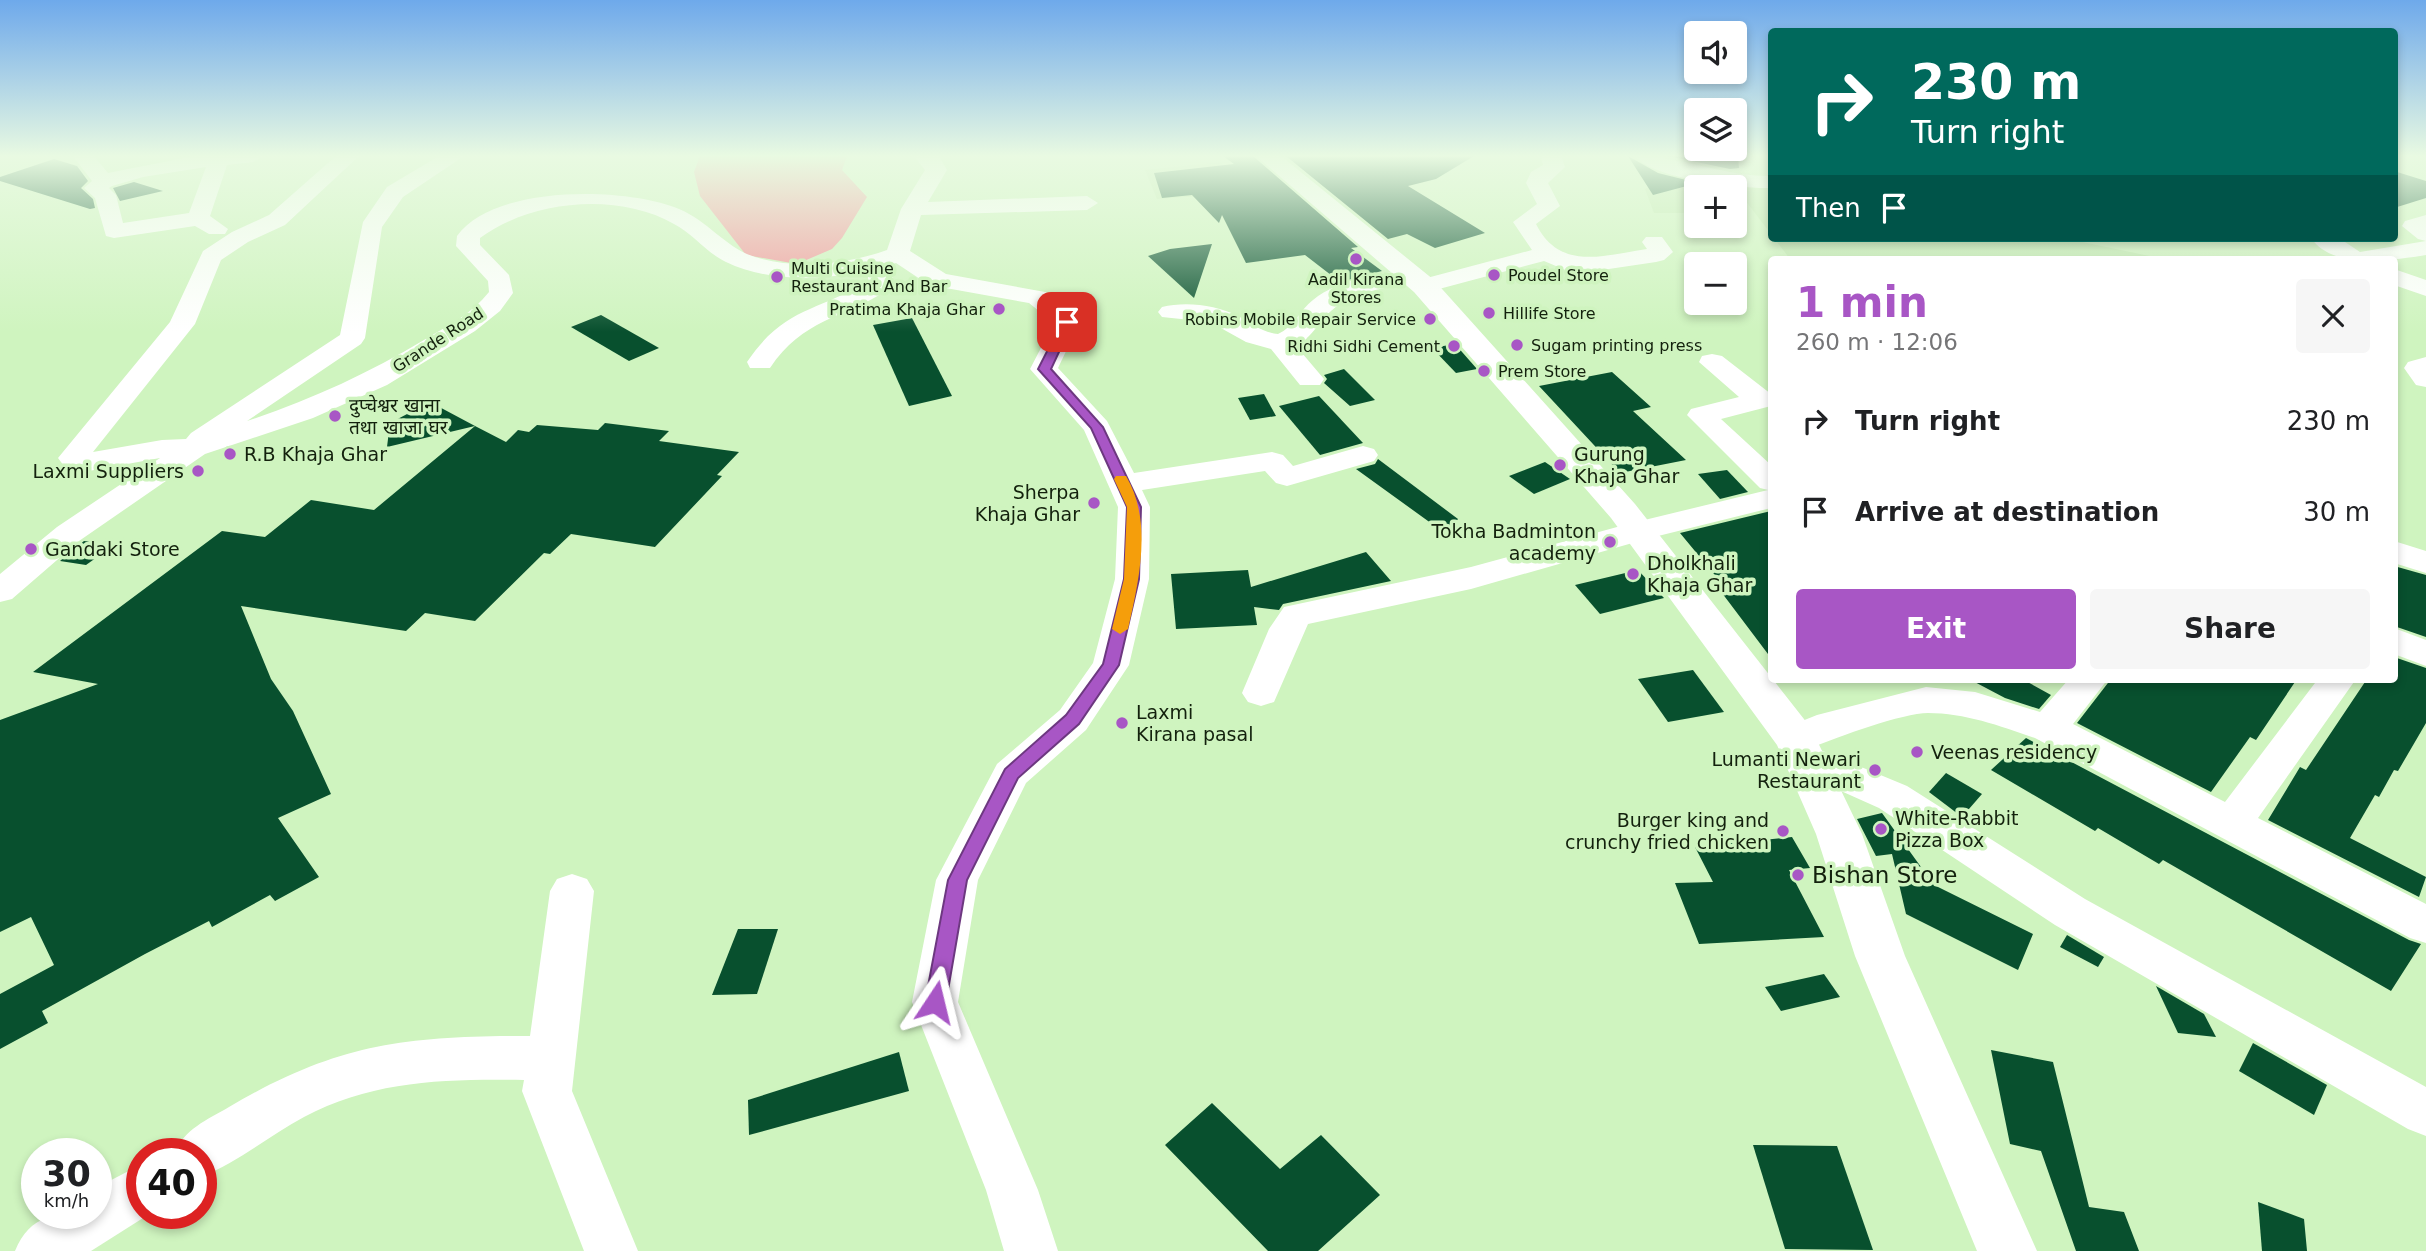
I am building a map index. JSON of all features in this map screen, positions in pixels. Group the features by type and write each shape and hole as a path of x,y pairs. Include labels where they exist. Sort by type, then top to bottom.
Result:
{"main road":[{"path":"1338,214 1419,281 1639,531 1802,749 1839,834 1880,956 2007,1251"}],"street":[{"path":"110,214 114,231 198,219 240,237"},
{"path":"198,219 200,214"},
{"path":"282,214 211,256 182,324 72,458 78,464 162,449 195,448 201,439 352,338 371,227 380,214"},
{"name":"Grande Road","path":"0,591 68,534 195,448 341,397 466,326 491,306 501,293 500,280 468,247 469,236 488,221 504,214"},
{"name":"Grande Road","path":"673,214 689,222 733,257 750,262 802,269 887,258"},
{"path":"760,362 787,327 862,298 879,285 887,258 909,214"},
{"path":"1536,214 1524,222 1526,229 1547,253 1565,265 1584,266 1656,255 1661,253 1654,242"},
{"path":"2426,222 2413,226 2426,234"},
{"path":"2329,242 2352,256"},
{"path":"2376,256 2426,248"},
{"path":"1171,312 1202,312 1218,316 1264,340 1279,342 1305,328 1310,316 1326,301 1378,282 1419,281 1547,253"},
{"path":"887,258 919,265 938,280 1036,297 1047,302 1067,322 1044,369 1097,427 1134,507 1132,579 1111,665 1073,720 1012,774 957,880 935,1002 1012,1190 1031,1251"},
{"path":"2398,278 2426,289"},
{"path":"1279,342 1310,379"},
{"path":"1712,362 1761,400 1701,415 1768,479"},
{"path":"2426,365 2417,368 2426,379"},
{"path":"1123,484 1272,461 1287,477 1363,455"},
{"path":"1261,693 1287,628 1296,615 1495,572 1639,531 1768,500"},
{"path":"2398,552 2426,563"},
{"path":"2398,642 2426,654"},
{"path":"2048,727 2086,683"},
{"path":"2233,822 2335,683"},
{"path":"2426,925 2048,727 1975,705 1926,700 1830,725 1802,749 1893,797 2070,912 2426,1112"},
{"path":"572,891 547,1091 611,1251"},
{"path":"217,1142 271,1108 333,1080 370,1068 404,1062 552,1058"},
{"path":"42,1251 126,1199"}],"shaded area":[{"path":"714,214 856,214 832,249 797,264 746,255"},
{"path":"1756,214 1768,214 1768,230"},
{"path":"1777,242 2082,242 2150,256 1788,256"}],"building":[{"path":"1211,214 1320,214 1358,247 1351,248 1382,271 1340,282 1305,255 1246,263 1222,215 1219,223"},
{"path":"1358,214 1454,214 1485,233 1435,248 1407,234 1388,239"},
{"path":"1212,244 1194,298 1148,256 1170,249"},
{"path":"601,315 659,348 629,361 571,327"},
{"path":"912,318 952,396 909,406 873,325"},
{"path":"1455,344 1477,369 1456,373 1432,348"},
{"path":"1344,369 1375,400 1350,406 1324,383 1327,379 1324,375"},
{"path":"1612,372 1651,407 1633,411 1686,460 1620,473 1539,386"},
{"path":"1264,394 1276,416 1250,420 1238,398"},
{"path":"1319,396 1363,443 1320,455 1279,406"},
{"path":"430,402 475,426 387,447 390,423"},
{"path":"605,423 669,431 659,441 739,452 717,475 722,476 655,547 571,534 550,554 544,553 475,621 425,613 406,631 241,606 271,679 293,711 331,794 278,818 319,877 275,901 270,895 212,927 209,921 145,954 42,1011 48,1023 0,1049 0,994 54,965 31,917 0,932 0,720 98,684 33,672 222,531 265,537 311,500 374,510 475,426 506,442 518,430 529,432 537,425 598,430"},
{"path":"1378,459 1458,519 1446,534 1356,469 1375,464"},
{"path":"1545,462 1570,479 1534,494 1509,476"},
{"path":"1727,470 1748,492 1720,499 1698,474"},
{"path":"1768,512 1768,654 1722,593 1728,591 1680,533"},
{"path":"84,541 114,545 86,565 60,561"},
{"path":"1366,552 1391,581 1283,604 1279,610 1254,607 1257,625 1176,629 1171,574 1248,570 1251,587"},
{"path":"2398,567 2426,575 2426,637 2398,627"},
{"path":"1638,570 1664,598 1600,614 1575,585"},
{"path":"2398,658 2426,668 2426,723 2398,771 2394,770 2379,797 2375,795 2350,838 2426,877 2419,897 2268,820 2300,767 2306,770 2364,683 2398,683"},
{"path":"1693,670 1724,712 1668,722 1638,679"},
{"path":"1977,683 2029,683 2051,695 2039,709 2005,698"},
{"path":"2108,683 2294,683 2256,740 2250,737 2211,792 2077,723"},
{"path":"2026,738 2421,944 2391,991 2163,860 2159,864 2098,828 2095,831 1991,770"},
{"path":"1946,773 1982,794 1962,817 1929,792"},
{"path":"1882,813 1934,885 2033,934 2018,970 1906,914 1892,854 1876,856 1857,819"},
{"path":"1792,837 1810,868 1789,870 1824,937 1699,944 1675,883 1713,882 1695,847"},
{"path":"738,929 778,929 757,994 712,995"},
{"path":"2067,935 2104,957 2098,967 2060,947"},
{"path":"1824,974 1840,997 1781,1011 1765,987"},
{"path":"2156,986 2204,1014 2216,1037 2178,1033"},
{"path":"2253,1043 2327,1085 2314,1115 2239,1071"},
{"path":"1991,1050 2053,1062 2089,1207 2124,1212 2139,1251 2076,1251 2041,1151 2010,1144"},
{"path":"899,1052 909,1091 749,1135 748,1100"},
{"path":"1212,1103 1280,1169 1321,1135 1380,1195 1318,1251 1268,1251 1165,1145"},
{"path":"1753,1145 1837,1146 1873,1250 1785,1249"},
{"path":"2258,1202 2304,1219 2307,1251 2262,1251"}],"slow traffic":[{"path":"1120,629 1132,579 1134,507 1121,479"}],"place":[{"name":"Aadil Kirana Stores","path":"1356,259"},
{"name":"Poudel Store","path":"1494,275"},
{"name":"Multi Cuisine Restaurant And Bar","path":"777,277"},
{"name":"Pratima Khaja Ghar","path":"999,309"},
{"name":"Hillife Store","path":"1489,313"},
{"name":"Robins Mobile Repair Service","path":"1430,319"},
{"name":"Sugam printing press","path":"1517,345"},
{"name":"Ridhi Sidhi Cement","path":"1454,346"},
{"name":"Prem Store","path":"1484,371"},
{"name":"दुप्चेश्वर खाना तथा खाजा घर","path":"335,416"},
{"name":"R.B Khaja Ghar","path":"230,454"},
{"name":"Gurung Khaja Ghar","path":"1560,465"},
{"name":"Laxmi Suppliers","path":"198,471"},
{"name":"Sherpa Khaja Ghar","path":"1094,503"},
{"name":"Tokha Badminton academy","path":"1610,542"},
{"name":"Gandaki Store","path":"31,549"},
{"name":"Dholkhali Khaja Ghar","path":"1633,574"},
{"name":"Laxmi Kirana pasal","path":"1122,723"},
{"name":"Veenas residency","path":"1917,752"},
{"name":"Lumanti Newari Restaurant","path":"1875,770"},
{"name":"White-Rabbit Pizza Box","path":"1881,829"},
{"name":"Burger king and crunchy fried chicken","path":"1783,831"},
{"name":"Bishan Store","path":"1798,875"}],"route":[{"path":"935,1002 957,880 1012,774 1073,720 1111,665 1132,579 1134,507 1097,427 1044,369 1067,322"}]}
